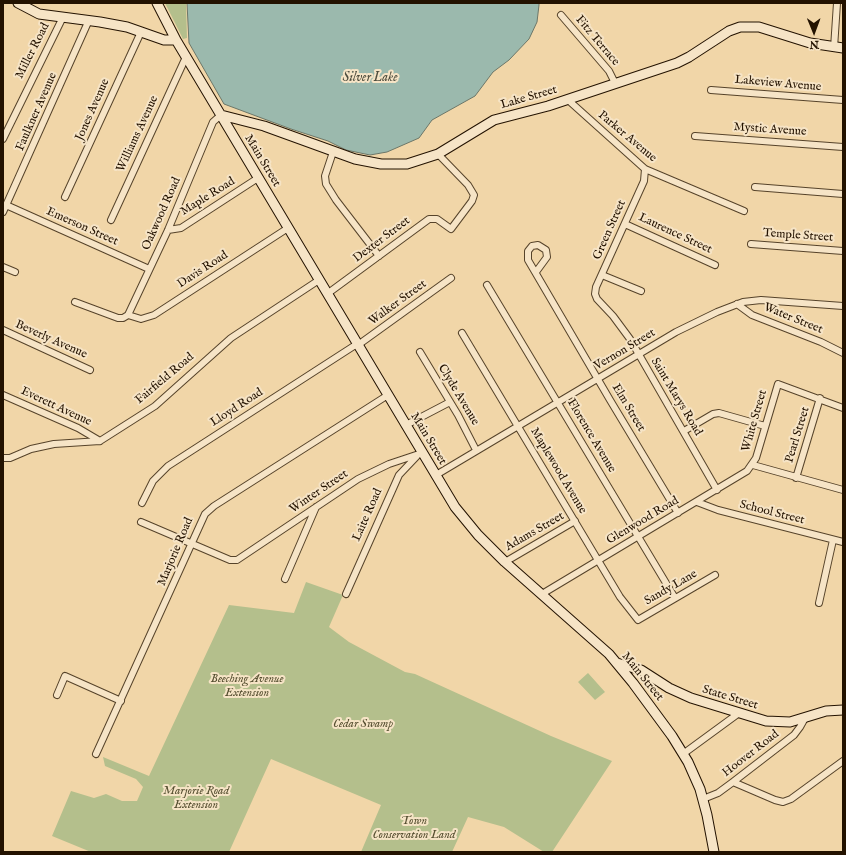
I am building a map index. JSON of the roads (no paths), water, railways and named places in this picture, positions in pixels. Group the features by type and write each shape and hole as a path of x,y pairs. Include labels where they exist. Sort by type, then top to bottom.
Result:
{"street":[{"path":"18,3 39,14 89,20 141,32 164,40 176,40"},
{"name":"Main Street","path":"157,3 176,40 327,294 436,475 465,520 506,562 602,647 666,727 683,754 703,799 714,852"},
{"path":"837,3 838,48"},
{"name":"Fitz Terrace","path":"561,15 609,72 615,84"},
{"name":"Miller Road","path":"3,139 63,17"},
{"name":"Faulkner Avenue","path":"3,212 89,20"},
{"name":"Lake Street","path":"221,116 264,126 333,152 373,163 389,164 415,162 438,154 494,120 615,84 683,60 729,31 740,27 759,27 810,43 838,48"},
{"name":"Jones Avenue","path":"65,197 141,32"},
{"name":"Williams Avenue","path":"111,220 186,57"},
{"name":"Lakeview Avenue","path":"711,90 843,100"},
{"name":"Parker Avenue","path":"567,99 645,169 744,211"},
{"name":"Oakwood Road","path":"128,315 168,230 213,122 221,116"},
{"name":"Mystic Avenue","path":"695,136 843,146"},
{"path":"333,152 325,176 326,184 336,200 379,256"},
{"name":"Dexter Street","path":"327,294 430,218 437,219 451,228 472,201 474,195 468,185 438,154"},
{"name":"Green Street","path":"597,299 595,290 626,224 644,181 645,169"},
{"name":"Maple Road","path":"168,230 180,228 258,178"},
{"path":"755,187 843,194"},
{"name":"Emerson Street","path":"6,205 149,269"},
{"name":"Laurence Street","path":"626,224 715,265"},
{"name":"Davis Road","path":"128,315 141,319 154,315 288,228"},
{"name":"Temple Street","path":"751,244 843,251"},
{"path":"3,267 15,272"},
{"name":"Elm Street","path":"536,272 678,513"},
{"path":"602,275 641,292"},
{"name":"Walker Street","path":"358,344 451,278"},
{"name":"Fairfield Road","path":"6,458 31,449 54,444 100,441 155,406 231,338 319,280"},
{"name":"Florence Avenue","path":"487,286 675,598"},
{"name":"Saint Marys Road","path":"597,299 619,325 638,355 717,490"},
{"name":"Vernon Street","path":"436,475 698,320 737,304 761,300 843,306"},
{"path":"75,302 120,318 128,315"},
{"name":"Water Street","path":"737,304 752,315 821,342 843,353"},
{"name":"Beverly Avenue","path":"3,330 90,370"},
{"name":"Maplewood Avenue","path":"462,333 623,602 638,620"},
{"name":"Lloyd Road","path":"142,503 153,481 168,466 358,344"},
{"name":"Clyde Avenue","path":"420,352 450,402 476,450"},
{"name":"White Street","path":"753,465 778,384 820,398"},
{"name":"Everett Avenue","path":"3,395 78,428 100,441"},
{"name":"Marjorie Road","path":"96,754 192,545 202,519 214,506 388,396"},
{"path":"820,398 843,408"},
{"name":"Pearl Street","path":"796,478 820,398"},
{"path":"406,425 450,402"},
{"path":"684,432 713,414 719,413 765,426"},
{"name":"Winter Street","path":"192,545 234,560 367,474 422,452"},
{"name":"Laite Road","path":"346,594 399,475 411,460 422,452"},
{"path":"753,465 796,478 843,489"},
{"name":"Glenwood Road","path":"542,594 717,490 753,465"},
{"name":"School Street","path":"697,502 718,510 843,542"},
{"path":"285,579 316,507"},
{"name":"Adams Street","path":"506,562 575,521"},
{"path":"140,522 192,545"},
{"path":"819,603 833,540"},
{"name":"Sandy Lane","path":"638,620 715,575"},
{"name":"State Street","path":"616,663 641,670 669,688 691,698 758,720 790,722 826,711 843,710"},
{"path":"57,695 65,676 121,700"},
{"path":"683,754 739,713"},
{"name":"Hoover Road","path":"703,799 718,793 794,735 805,718"},
{"path":"733,782 783,802 791,799 843,761"}],"water":[{"name":"Silver Lake","path":"187,3 539,3 539,5 537,22 529,39 509,60 493,72 475,96 432,120 419,138 387,152 370,155 346,150 328,141 224,104 189,43"}],"park label":[{"name":"Beeching Avenue Extension","path":"247,687"},
{"name":"Cedar Swamp","path":"363,725"},
{"name":"Marjorie Road Extension","path":"196,799"},
{"name":"Town Conservation Land","path":"414,829"}]}
